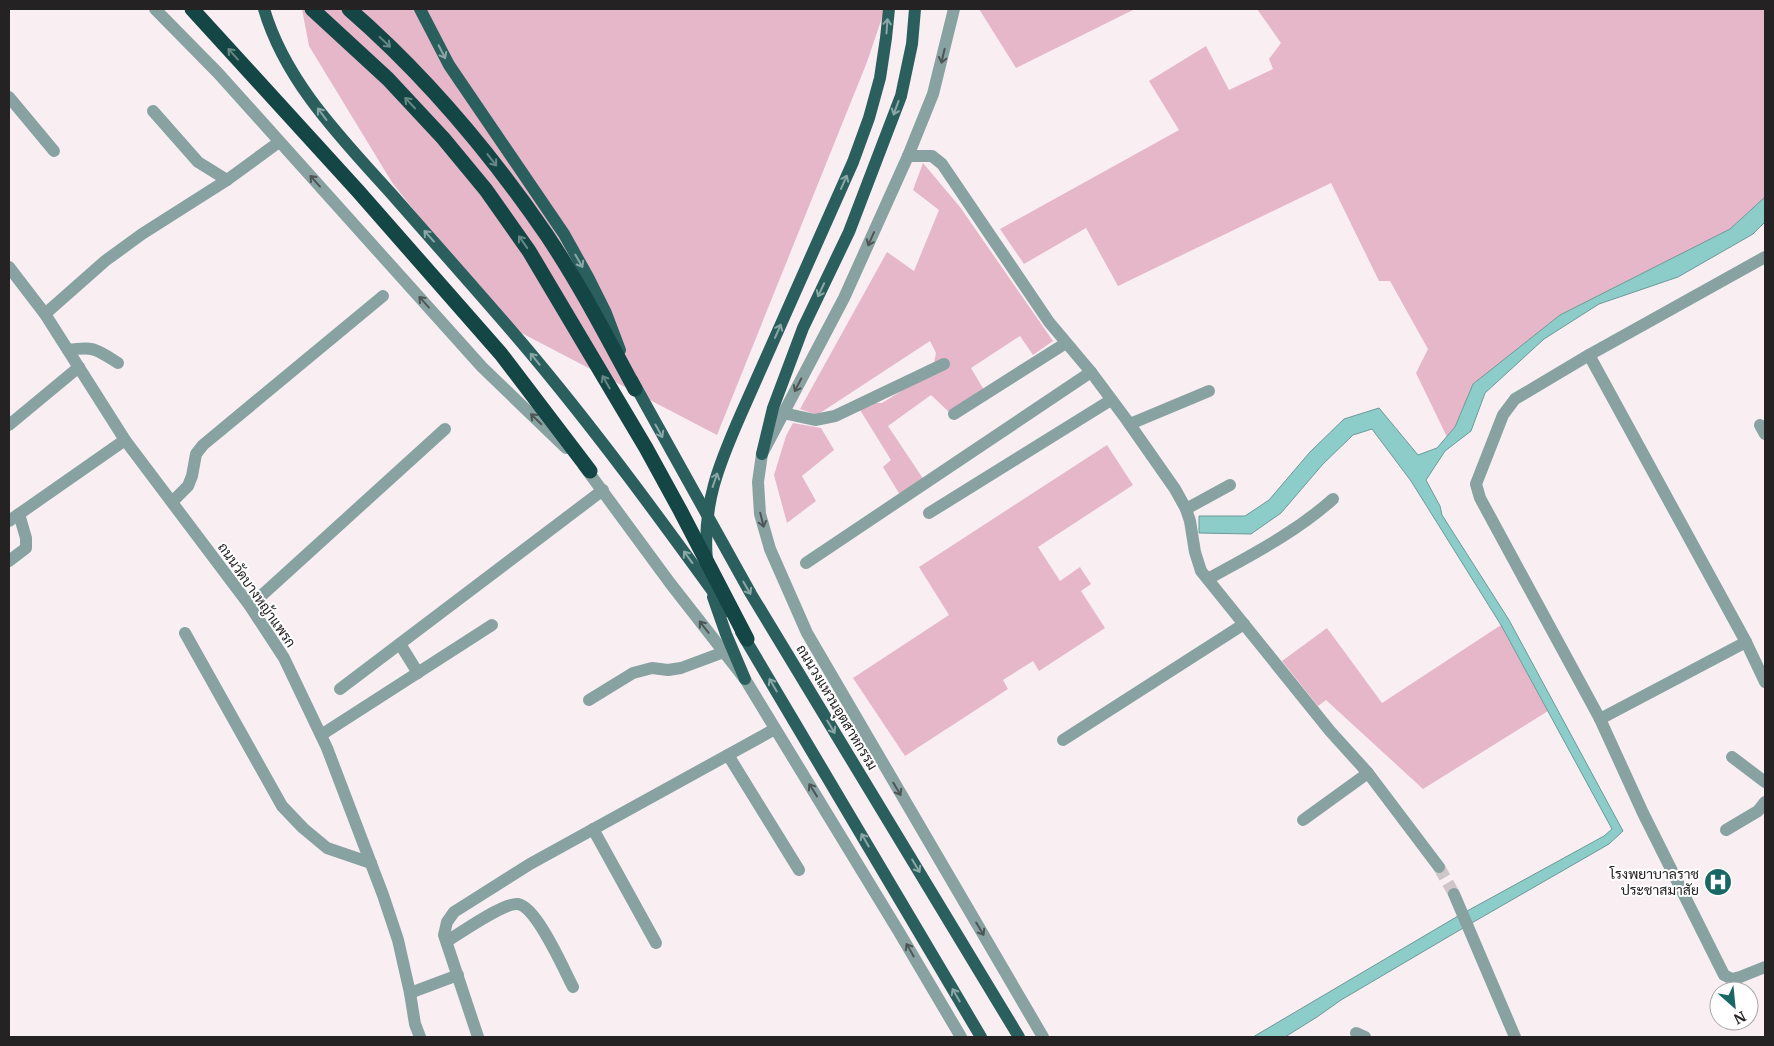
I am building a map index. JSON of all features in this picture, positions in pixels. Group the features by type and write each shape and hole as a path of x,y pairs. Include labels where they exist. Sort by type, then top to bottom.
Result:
{"highway":[{"path":"192,9 358,191 501,354 590,471"},
{"path":"312,9 388,79 443,138 486,190 529,251 676,502 747,639"},
{"path":"349,9 406,61 462,122 508,180 547,236 581,290 635,389"}],"main road":[{"path":"264,9 271,32 302,87 313,102 340,137 506,324 587,422 662,520 747,639 980,1037"},
{"name":"ถนนวงแหวนอุตสาหกรรม","path":"420,9 449,65 564,234 606,313 635,389 751,594 1019,1037"},
{"path":"745,679 716,608 708,580 706,534 711,491 728,444 852,162 869,118 880,78 889,9"},
{"path":"762,454 773,408 803,328 849,232 901,96 912,44 915,9"}],"street":[{"path":"155,9 218,73 482,367 590,471 670,583 745,679 900,932 961,1037"},
{"path":"954,9 934,94 908,156 844,298 762,454 758,482 760,514 770,549 807,633 1043,1037"},
{"path":"9,97 54,151"},
{"path":"153,111 198,162 227,180"},
{"path":"44,314 127,244 227,180 279,142"},
{"path":"908,156 932,156 942,164 1049,322 1091,372 1175,489 1186,509 1195,552 1202,571 1208,580 1330,731 1368,773 1439,866"},
{"path":"1765,257 1589,355 1515,399 1504,415 1476,484 1480,498 1600,718 1643,813 1724,975 1732,979 1765,967"},
{"name":"ถนนวัดบางหญ้าแพรก","path":"9,266 44,314 125,440 250,606 284,658 321,735 384,894 398,940 415,1024 420,1037"},
{"path":"172,502 188,486 196,454 203,445 383,296"},
{"path":"954,414 1066,343"},
{"path":"68,350 86,347 98,349 118,363"},
{"path":"1589,355 1746,642 1765,682"},
{"path":"783,413 815,420 835,416 944,364"},
{"path":"9,426 79,367"},
{"path":"806,564 1091,372"},
{"path":"1130,424 1209,391"},
{"path":"929,513 1111,400"},
{"path":"250,606 445,429"},
{"path":"9,561 26,548 26,538 14,517 125,440"},
{"path":"1186,509 1230,485"},
{"path":"340,689 603,490"},
{"path":"1208,580 1280,539 1312,517 1333,499"},
{"path":"1063,740 1244,624"},
{"path":"321,735 492,625"},
{"path":"185,633 282,806 303,828 327,848 371,863"},
{"path":"1600,718 1746,642"},
{"path":"400,644 418,673"},
{"path":"589,700 633,673 652,668 668,670 681,668 724,652"},
{"path":"478,1037 444,935 447,922 454,912 530,864 775,729"},
{"path":"728,754 799,870"},
{"path":"1732,758 1765,782"},
{"path":"1303,820 1368,773"},
{"path":"1726,830 1758,811 1765,802"},
{"path":"593,830 656,943"},
{"path":"1457,900 1515,1037"},
{"path":"447,941 501,909 518,904 526,908 537,919 573,987"},
{"path":"410,993 458,975"}],"shaded area":[{"path":"302,9 885,9 867,62 717,435 506,325 393,184 309,46"},
{"path":"979,9 1135,9 1016,68"},
{"path":"1257,9 1765,9 1765,197 1730,229 1560,315 1473,384 1455,427 1447,437 1416,373 1428,349 1390,281 1379,281 1331,183 1118,286 1086,228 1024,264 1000,229 1179,130 1149,81 1206,46 1229,90 1273,69 1269,59 1281,43"},
{"path":"923,163 960,207 1053,341 1033,355 1020,336 971,368 984,390 950,413 931,395 888,426 924,480 900,495 883,467 891,460 860,410 866,403 882,403 932,372 936,353 930,341 817,415 800,409 887,252 914,271 939,210 913,190"},
{"path":"793,423 821,428 834,450 802,476 816,501 787,523 774,475 786,436"},
{"path":"1107,445 1133,485 1038,547 1060,581 1080,567 1091,584 1081,591 1105,628 1039,671 1033,661 1003,680 1008,689 905,756 853,678 949,615 919,567"},
{"path":"1501,625 1548,711 1423,789 1326,700 1318,706 1282,661 1327,628 1382,703"}],"water":[{"path":"1765,197 1765,222 1753,234 1678,277 1599,304 1544,339 1485,393 1471,431 1445,451 1426,480 1440,506 1442,515 1509,620 1623,831 1609,844 1341,1000 1285,1037 1253,1037 1458,916 1604,836 1612,829 1501,625 1411,481 1372,429 1353,435 1323,464 1281,513 1251,534 1199,533 1199,516 1245,516 1269,500 1310,452 1344,419 1379,408 1418,455 1437,448 1455,427 1473,384 1560,315 1730,229"}],"tunnel":[{"path":"1439,867 1454,894"}],"place":[{"name":"โรงพยาบาลราช ประชาสมาสัย","path":"1718,882"}]}
